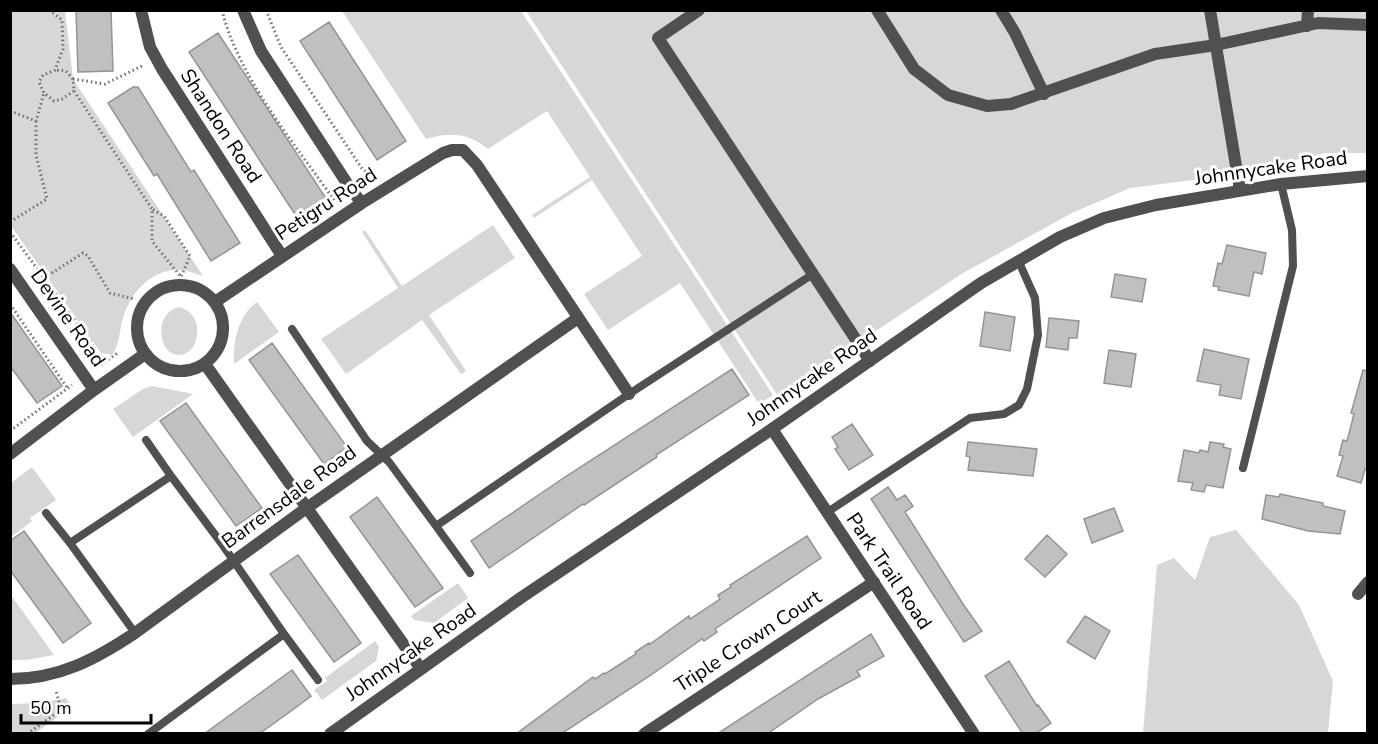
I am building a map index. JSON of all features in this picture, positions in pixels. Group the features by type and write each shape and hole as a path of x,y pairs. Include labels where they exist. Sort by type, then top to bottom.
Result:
{"street":[{"name":"Shandon Road","path":"141,10 150,47 282,256"},
{"path":"243,10 261,51 362,203"},
{"path":"699,10 658,38 870,361"},
{"path":"876,10 914,69 948,95 987,106 1011,104 1044,94 1155,54 1216,45 1318,23 1368,25"},
{"path":"1001,10 1015,33 1044,94"},
{"path":"1210,10 1240,190"},
{"path":"1307,26 1308,10"},
{"name":"Petigru Road","path":"215,302 362,203 443,153 462,150 477,165 578,318"},
{"name":"Johnnycake Road","path":"330,734 522,597 772,429 981,284 1060,237 1104,219 1156,205 1281,184 1368,176"},
{"name":"Devine Road","path":"10,269 94,390"},
{"path":"175,285 190,286 204,292 215,302 222,314 224,328 222,342 215,355 205,364 193,370 173,371 155,364 145,354 139,341 137,326 140,312 148,299 160,290 175,285"},
{"path":"578,318 629,394"},
{"name":"Barrensdale Road","path":"10,679 44,677 61,673 101,655 578,318"},
{"path":"10,454 145,354"},
{"path":"205,364 422,669"},
{"name":"Park Trail Road","path":"772,429 974,734"},
{"name":"Triple Crown Court","path":"644,734 874,582"},
{"path":"1358,594 1368,582"}],"lane":[{"path":"1243,468 1293,266 1292,230 1281,184"},
{"path":"826,513 970,418 1004,414 1019,405 1027,389 1038,335 1035,298 1018,260"},
{"path":"436,526 629,394 813,274"},
{"path":"292,329 367,441 389,462 470,573"},
{"path":"146,440 318,681"},
{"path":"70,543 171,476"},
{"path":"46,513 135,633"},
{"path":"148,734 284,634"}],"path":[{"path":"222,10 226,29 254,84 334,200"},
{"path":"266,10 281,46 363,170 370,173"},
{"path":"49,11 62,20 63,49 55,70"},
{"path":"73,79 105,84 157,59"},
{"path":"74,91 54,101 44,93 39,82 43,75 55,70 66,71 73,79 74,91 152,209 164,216 190,256 181,277 152,241 152,209"},
{"path":"10,222 47,199 36,156 36,121 44,93"},
{"path":"10,111 36,121"},
{"path":"10,232 91,342 101,365"},
{"path":"44,278 83,254 88,256 110,293 134,299"},
{"path":"10,304 68,389"},
{"path":"94,370 119,352"},
{"path":"10,430 72,385"},
{"path":"27,734 61,710 56,691"}],"shaded area":[{"path":"10,11 65,11 73,79 203,276 186,271 170,270 160,273 144,284 126,309 118,342 112,355 101,353 11,226"},
{"path":"342,11 521,11 773,395 759,404 680,283 608,330 584,294 642,256 592,180 534,218 532,215 590,177 547,111 488,149 473,140 458,135 443,135 426,139"},
{"path":"526,11 1367,11 1367,153 1325,153 1232,175 1130,188 1072,213 963,273 778,396"},
{"path":"493,225 515,258 429,315 466,371 461,374 422,320 346,374 321,339 398,288 362,232 365,230 402,286"},
{"path":"257,302 279,332 234,364 234,347 238,330 245,314"},
{"path":"179,307 189,312 195,319 197,334 190,351 176,355 164,344 162,327 164,318 170,311"},
{"path":"152,386 193,394 133,437 113,409 143,389"},
{"path":"32,467 56,500 30,518 32,521 11,537 11,483"},
{"path":"1236,530 1299,605 1333,681 1328,733 1143,733 1157,565 1174,558 1195,580 1210,537"},
{"path":"458,583 468,598 434,623 414,620 411,616"},
{"path":"11,595 54,655 11,660"},
{"path":"375,641 379,647 376,661 322,700 314,690 327,681 325,678"},
{"path":"66,698 72,707 35,733 11,733 11,704 41,703"}],"building":[{"path":"76,10 111,10 113,71 78,72"},
{"path":"329,22 406,141 377,160 300,41"},
{"path":"218,33 327,200 298,219 189,52"},
{"path":"133,87 138,87 191,172 194,170 240,243 211,261 157,174 154,176 108,103"},
{"path":"1227,245 1266,253 1262,274 1254,272 1249,296 1218,290 1219,287 1213,286 1218,263 1222,264"},
{"path":"1115,274 1146,279 1142,302 1111,297"},
{"path":"10,312 62,386 37,403 10,366"},
{"path":"985,312 1015,317 1010,351 980,346"},
{"path":"1049,318 1079,321 1077,338 1069,338 1068,350 1046,347"},
{"path":"272,343 347,447 324,464 249,360"},
{"path":"1204,349 1249,359 1241,399 1219,395 1221,385 1197,381"},
{"path":"1109,350 1136,354 1131,387 1104,383"},
{"path":"732,369 749,395 489,568 471,541"},
{"path":"1363,370 1368,371 1368,470 1365,469 1361,483 1337,476 1343,456 1339,455 1343,440 1347,441 1354,414 1351,413"},
{"path":"186,403 262,508 236,526 160,421"},
{"path":"852,424 873,455 849,470 835,449 838,447 832,437"},
{"path":"968,442 1037,449 1033,476 968,470 970,457 966,456"},
{"path":"1210,442 1224,444 1223,447 1231,449 1223,488 1206,485 1204,492 1191,490 1193,483 1178,481 1184,450 1208,452"},
{"path":"888,487 897,500 905,495 913,506 905,512 982,631 964,642 871,499"},
{"path":"1280,494 1323,503 1323,506 1345,511 1340,534 1308,531 1262,519 1266,495 1279,497"},
{"path":"377,497 443,588 415,607 350,517"},
{"path":"1114,508 1123,531 1092,543 1084,519"},
{"path":"24,531 91,623 63,643 10,570 10,541"},
{"path":"1047,535 1067,554 1045,577 1025,559"},
{"path":"807,536 821,558 715,629 717,632 704,641 702,639 561,734 516,734 593,677 595,679 605,674 689,616 690,619 720,599 718,595 731,587 730,585"},
{"path":"298,555 361,643 334,662 270,574"},
{"path":"1085,616 1110,631 1095,659 1067,642"},
{"path":"871,634 884,656 857,671 860,676 818,699 767,734 717,734"},
{"path":"1009,661 1037,706 1051,723 1035,734 1023,734 985,676"},
{"path":"292,670 311,696 298,706 259,734 204,734"}]}
